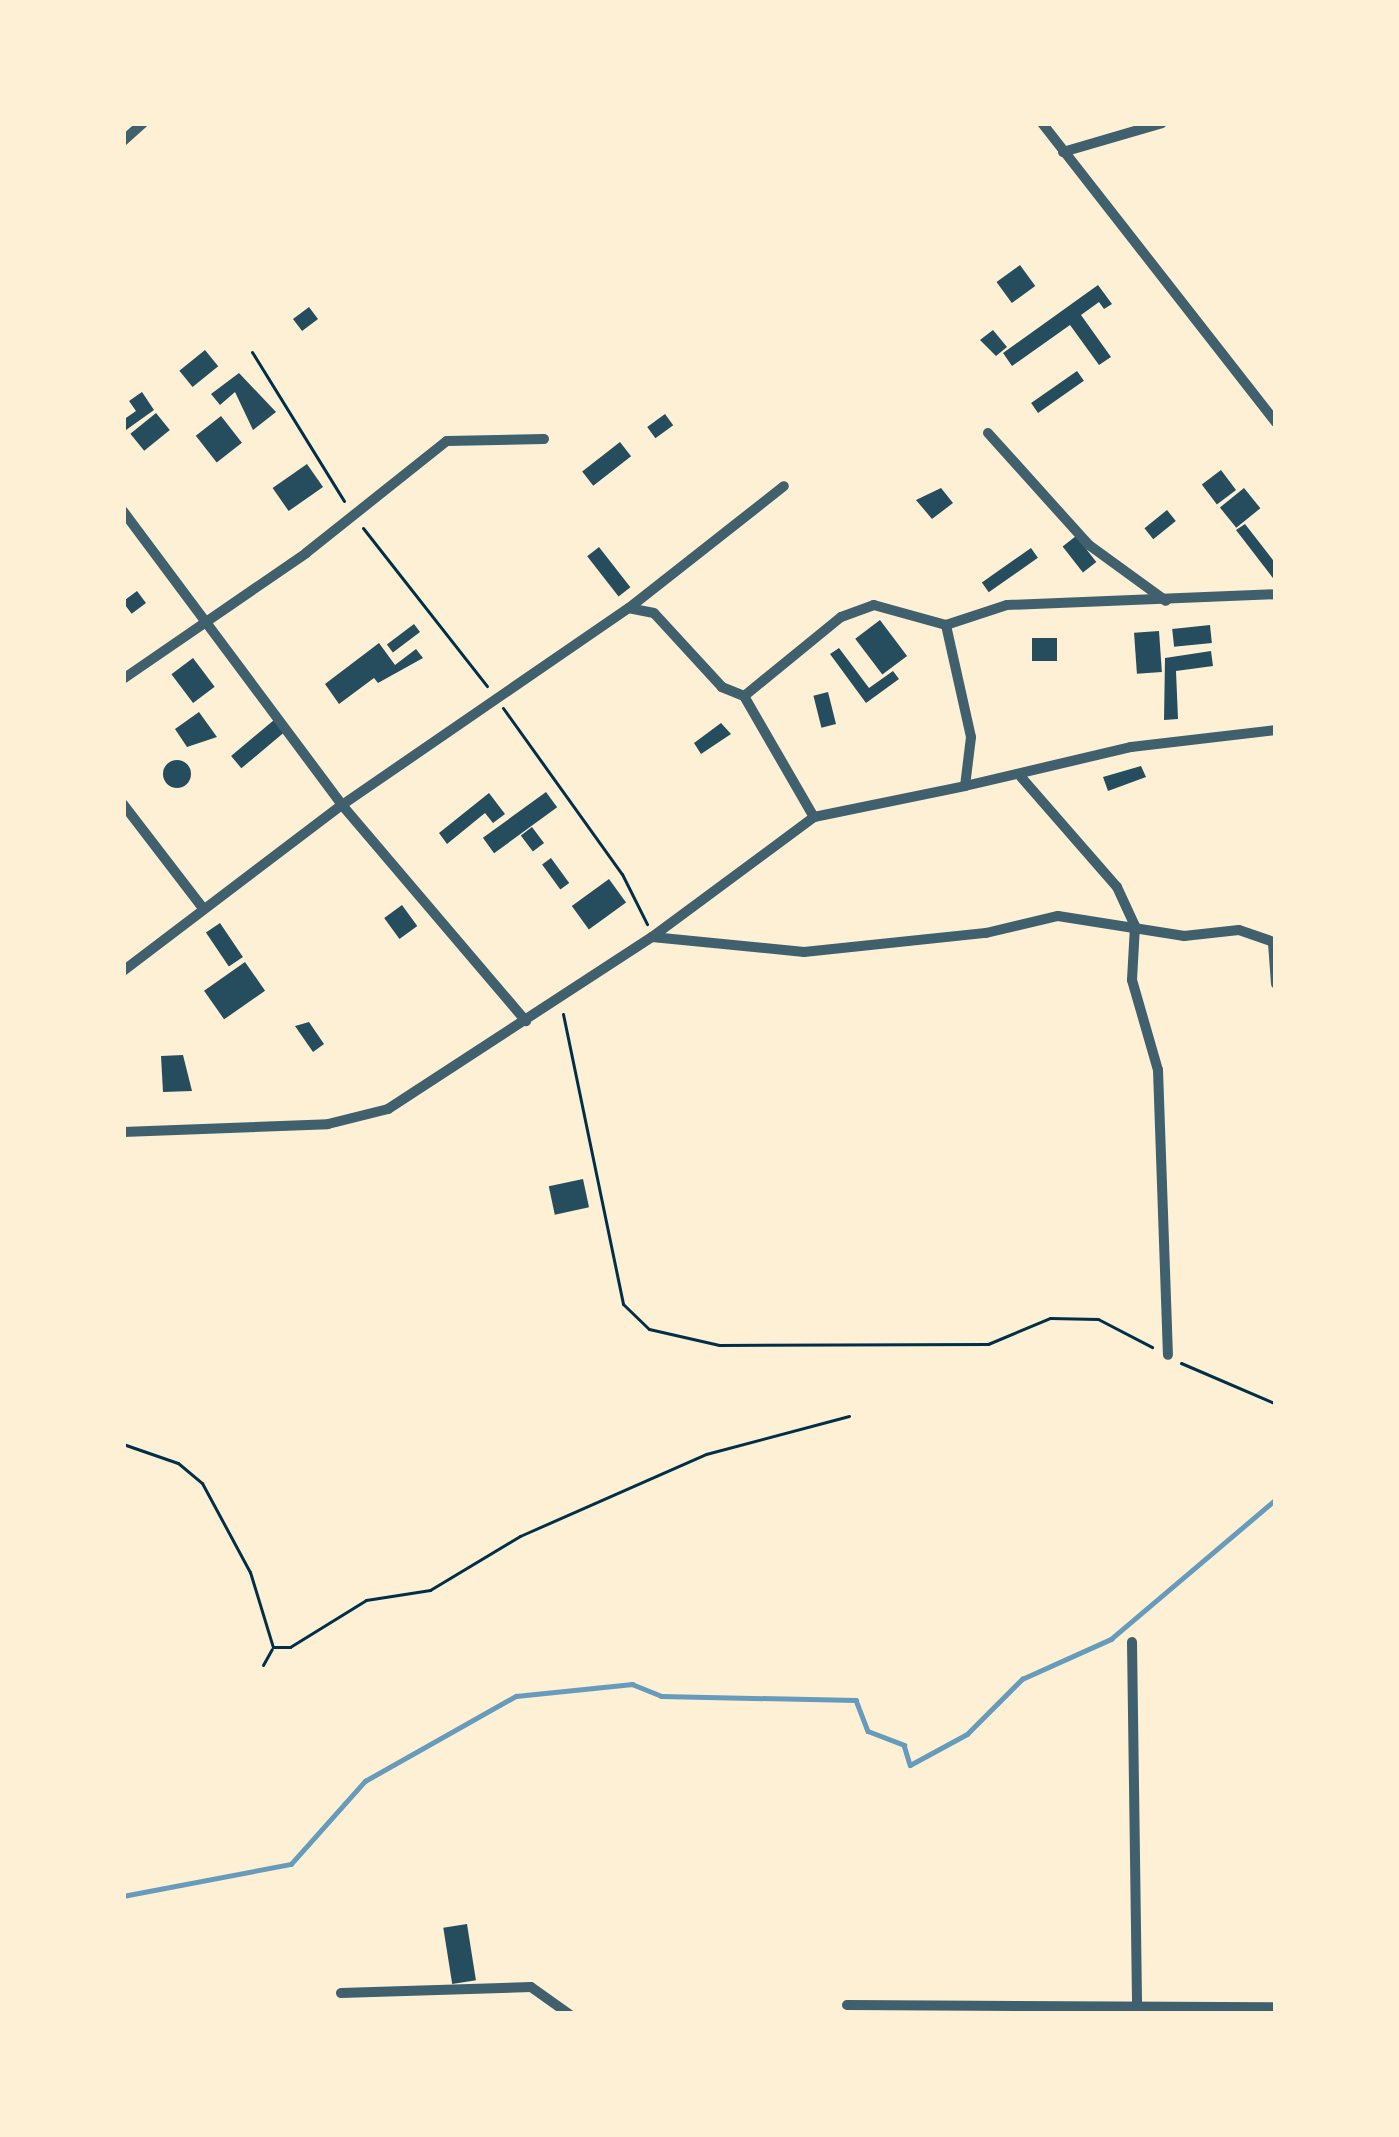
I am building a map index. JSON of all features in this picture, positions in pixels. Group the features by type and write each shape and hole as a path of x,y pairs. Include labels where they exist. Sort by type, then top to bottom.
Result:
{"street":[{"path":"123,141 143,123"},
{"path":"1042,123 1276,420"},
{"path":"1064,152 1162,123"},
{"path":"123,680 447,440 495,434 544,439"},
{"path":"988,434 1089,545 1168,603"},
{"path":"123,971 158,950 202,907 342,805 629,608 784,486"},
{"path":"123,511 342,805 526,1021"},
{"path":"744,696 841,617 874,605 946,625 1007,605 1168,603 1276,593"},
{"path":"629,608 654,613 722,687 744,696 814,817"},
{"path":"946,625 970,737 965,786"},
{"path":"123,1132 328,1124 388,1109 652,938 814,817 1021,777 1131,748 1276,730"},
{"path":"1021,777 1117,887 1135,926 1132,980 1158,1070 1168,1355"},
{"path":"123,804 202,907"},
{"path":"652,938 804,952 926,941 1058,916 1184,936 1240,929 1275,943 1276,984"},
{"path":"1132,1642 1137,2010"},
{"path":"340,1993 531,1987 569,2014"},
{"path":"847,2005 1276,2008"}],"path":[{"path":"252,352 352,514 498,701 622,874 652,938"},
{"path":"558,995 623,1304 649,1329 719,1345 988,1344 1050,1318 1098,1319 1276,1404"},
{"path":"262,1665 273,1647 311,1640 367,1600 430,1591 520,1536 706,1454 849,1416"},
{"path":"123,1444 178,1463 202,1483 250,1572 273,1647"}],"building":[{"path":"1020,265 1035,286 1012,303 997,282"},
{"path":"1098,285 1112,304 1104,309 1099,302 1081,315 1111,357 1099,365 1070,325 1012,366 1003,353"},
{"path":"309,307 318,319 302,331 293,319"},
{"path":"993,330 1007,347 996,356 980,340"},
{"path":"205,350 218,366 193,387 179,371"},
{"path":"1077,371 1084,381 1038,413 1031,403"},
{"path":"239,373 276,412 253,430 235,392 220,405 211,394"},
{"path":"142,392 154,410 126,430 123,420 136,411 129,401"},
{"path":"156,413 170,430 144,451 130,434"},
{"path":"665,414 673,425 655,438 647,427"},
{"path":"221,416 242,443 217,462 196,436"},
{"path":"620,442 631,456 593,486 582,472"},
{"path":"307,464 323,487 289,511 273,488"},
{"path":"1221,470 1236,490 1217,504 1202,484"},
{"path":"941,488 953,503 932,519 916,500"},
{"path":"1244,488 1260,508 1236,528 1220,508"},
{"path":"1167,510 1176,521 1153,539 1144,528"},
{"path":"1245,524 1276,564 1276,582 1236,530"},
{"path":"1076,536 1096,562 1083,572 1063,546"},
{"path":"599,547 630,587 619,596 587,556"},
{"path":"1031,548 1038,558 989,592 982,582"},
{"path":"137,591 146,603 132,614 123,602"},
{"path":"880,620 907,656 882,675 855,639"},
{"path":"414,624 420,632 393,652 387,644"},
{"path":"1210,625 1212,643 1174,647 1172,629"},
{"path":"1159,631 1162,672 1137,674 1134,633"},
{"path":"1032,638 1057,638 1057,661 1032,661"},
{"path":"379,643 395,665 416,649 423,658 378,683 374,678 339,704 325,684"},
{"path":"839,648 869,688 893,671 899,679 866,703 830,654"},
{"path":"1211,651 1213,666 1176,671 1178,719 1164,720 1165,658"},
{"path":"193,658 215,687 193,703 171,674"},
{"path":"828,692 836,724 821,728 813,696"},
{"path":"199,712 217,737 187,747 175,729"},
{"path":"274,720 284,732 241,768 231,756"},
{"path":"721,723 731,734 701,754 694,743"},
{"path":"177,760 187,764 191,774 187,784 177,788 167,784 163,774 167,764"},
{"path":"1141,766 1146,777 1108,791 1103,777"},
{"path":"546,792 557,807 494,853 483,838"},
{"path":"489,793 505,814 493,823 485,813 447,844 439,833"},
{"path":"532,827 544,843 533,851 521,835"},
{"path":"551,858 569,883 560,890 542,864"},
{"path":"609,879 626,902 589,929 572,906"},
{"path":"402,905 417,926 399,939 384,918"},
{"path":"220,923 243,957 229,966 206,933"},
{"path":"245,962 265,991 224,1019 204,991"},
{"path":"309,1022 324,1044 313,1052 295,1026"},
{"path":"183,1055 192,1091 163,1092 161,1056"},
{"path":"583,1179 589,1207 555,1215 549,1186"},
{"path":"467,1924 476,1980 452,1984 443,1928"}],"waterway":[{"path":"123,1896 291,1864 365,1781 516,1696 632,1684 661,1696 856,1700 868,1731 904,1745 910,1765 967,1734 1022,1679 1111,1639 1276,1499"}]}
